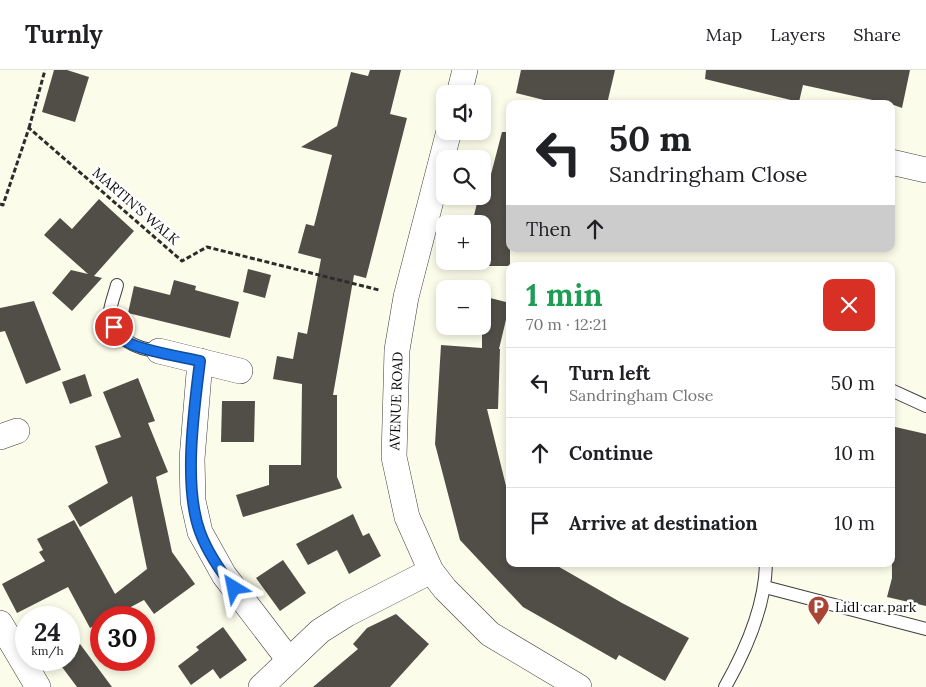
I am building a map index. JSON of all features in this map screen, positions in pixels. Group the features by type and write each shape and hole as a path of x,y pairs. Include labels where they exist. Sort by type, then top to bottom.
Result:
{"street":[{"path":"461,85 465,70"},
{"name":"AVENUE ROAD","path":"447,140 406,297 397,350 394,457 407,518 432,570 445,589 490,634 579,687"},
{"path":"895,163 926,170"},
{"path":"159,351 240,371"},
{"path":"200,361 192,458 193,501 200,532 224,575 288,660"},
{"path":"261,687 320,631 347,614 432,570"},
{"path":"0,623 15,641"},
{"path":"31,671 38,687"}],"lane":[{"path":"117,285 109,313 114,327 125,341 146,350 159,351"},
{"path":"895,392 926,406"},
{"path":"725,687 742,658 765,587 766,567"},
{"path":"765,587 926,629"}],"path":[{"path":"0,204 3,205 29,128 45,70"},
{"name":"MARTIN'S WALK","path":"29,128 182,261 207,247 406,297"}],"building":[{"path":"54,70 67,70 89,77 75,122 42,112"},
{"path":"370,70 401,70 390,114 407,118 366,278 354,275 333,395 337,395 337,477 342,488 243,517 236,495 269,485 269,465 301,465 302,384 273,379 277,356 293,359 298,332 307,334 321,259 298,253 306,224 314,226 332,155 301,147 337,126 351,72 368,76"},
{"path":"521,70 615,70 608,100 544,100 516,93"},
{"path":"706,70 910,70 902,108 895,105 895,100 872,100 803,85 799,100 791,100 705,79"},
{"path":"502,132 506,132 506,252 510,252 510,262 506,262 506,266 491,266 491,215 474,215 477,205 491,205 491,174"},
{"path":"99,199 134,231 94,276 102,278 72,311 52,293 71,270 88,274 44,235 60,218 72,229"},
{"path":"248,269 271,275 265,298 243,292"},
{"path":"174,280 196,286 195,290 239,302 230,338 128,313 134,286 170,295"},
{"path":"491,298 506,302 506,320 499,349 498,409 487,409 506,486 506,567 559,567 689,638 665,681 619,655 616,660 523,607 460,540 435,444 441,345 482,348 482,335 491,335"},
{"path":"34,301 61,370 26,384 5,331 0,332 0,308"},
{"path":"85,374 92,396 70,404 62,382"},
{"path":"138,378 155,421 148,423 168,472 156,477 172,552 195,584 155,613 155,606 148,606 144,600 133,606 90,606 90,628 80,606 78,606 68,587 31,606 15,606 15,609 2,584 45,561 39,552 43,550 37,539 74,520 115,594 147,569 132,496 80,527 68,506 108,483 95,446 121,437 103,392"},
{"path":"222,401 255,401 254,442 221,442"},
{"path":"895,427 926,434 926,606 887,597 892,578 892,567 895,567"},
{"path":"353,514 363,536 369,533 381,556 349,574 337,550 308,565 296,544"},
{"path":"283,560 306,593 280,611 256,578"},
{"path":"396,614 429,644 390,687 313,687 358,649 353,644 367,628"},
{"path":"223,627 247,660 220,679 213,669 191,685 178,666 199,650 196,647"},
{"path":"80,644 90,657 90,671 100,671 112,687 77,687 65,671 80,671"}],"place":[{"name":"Lidl car park","path":"819,626"}],"route":[{"path":"114,327 125,341 146,350 159,351 200,361 192,458 193,501 200,532 224,575 234,588"}]}
